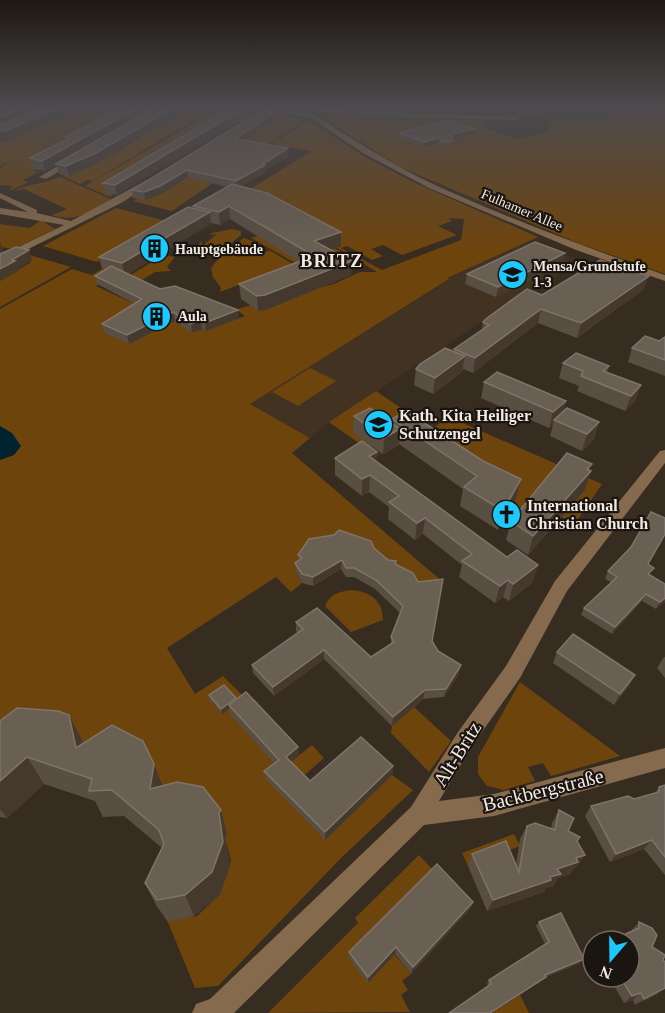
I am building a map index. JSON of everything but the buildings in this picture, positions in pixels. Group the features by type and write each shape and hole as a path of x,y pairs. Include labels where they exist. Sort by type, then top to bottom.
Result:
{"street":[{"name":"Fulhamer Allee","path":"374,155 432,186 579,248 665,278"},
{"path":"43,177 80,156"},
{"path":"0,260 157,177"},
{"path":"0,195 45,217"},
{"path":"0,212 45,217 71,224"},
{"name":"Alt-Britz","path":"212,1013 419,815 465,739 513,672 561,586 665,454"},
{"name":"Backbergstraße","path":"419,815 494,805 665,758"}],"shaded area":[{"path":"0,155 62,155 32,171 40,172 22,180 29,182 9,191 13,186 0,185 0,168 11,161 0,166"},
{"path":"110,155 135,155 93,181 87,180 80,184 62,176 97,163"},
{"path":"138,155 164,155 108,193 113,195 110,197 85,186"},
{"path":"220,155 253,155 172,211 133,201 138,198 149,199"},
{"path":"305,155 363,155 413,182 538,237 447,278 449,279 250,404 310,438 292,453 444,583 436,589 418,591 374,557 296,572 302,583 291,592 276,577 167,648 195,694 223,676 248,701 280,769 325,840 392,775 413,790 340,859 218,986 195,988 167,920 197,916 220,894 231,861 225,837 227,835 0,763 0,309 72,269 92,275 102,269 115,273 96,286 143,308 105,332 129,344 176,320 206,331 245,316 237,310 241,308 334,284 360,272 377,272 245,192","holes":["448,218 464,219 461,240 382,270 341,248 347,246 372,260 383,256 371,249 383,245 402,255 457,235 438,226 452,221"]},
{"path":"381,155 665,155 665,274 580,244 398,166"},
{"path":"60,177 113,200 83,215 68,218 52,215 67,209 24,189 12,191"},
{"path":"116,208 166,221 97,262 43,246"},
{"path":"41,220 55,229 14,249 0,247 0,224 30,228"},
{"path":"232,229 241,231 241,235 216,256 194,249 202,241 202,246 217,234 210,235 212,233"},
{"path":"257,236 335,248 365,266 319,259 295,263 251,238"},
{"path":"244,238 260,244 249,246 256,252 269,250 293,264 220,292 221,288 213,277 211,268 224,252"},
{"path":"528,241 583,262 533,288 377,391 422,432 378,457 329,422 310,438 249,404 449,280 446,278"},
{"path":"26,254 71,267 0,307 0,281 31,262"},
{"path":"164,255 175,257 167,267 171,271 155,272 142,280 129,276"},
{"path":"310,368 336,381 298,406 272,392"},
{"path":"376,391 432,429 449,417 602,484 575,524 554,513 519,508 414,436 354,432 372,446 367,449 329,422"},
{"path":"352,590 365,593 375,599 381,608 383,620 351,632 325,606 336,594"},
{"path":"520,682 620,756 551,776 543,763 528,767 535,781 504,790 487,786 478,774 478,757"},
{"path":"414,707 451,741 429,772 391,733 392,726"},
{"path":"312,745 324,758 300,779 287,765"},
{"path":"514,834 520,846 468,866 462,853"},
{"path":"419,855 435,872 394,954 411,974 402,981 408,990 401,995 410,1012 268,1013 358,923 355,918"},
{"path":"520,995 529,1013 492,1013"}],"water":[{"path":"0,426 12,433 21,446 14,455 0,460"}],"place":[{"name":"Hauptgebäude","path":"154,249"},
{"name":"Mensa/Grundstufe 1-3","path":"512,274"},
{"name":"Aula","path":"157,316"},
{"name":"Kath. Kita Heiliger Schutzengel","path":"378,424"},
{"name":"International Christian Church","path":"506,514"}],"district":[{"name":"BRITZ","path":"332,261"}]}
